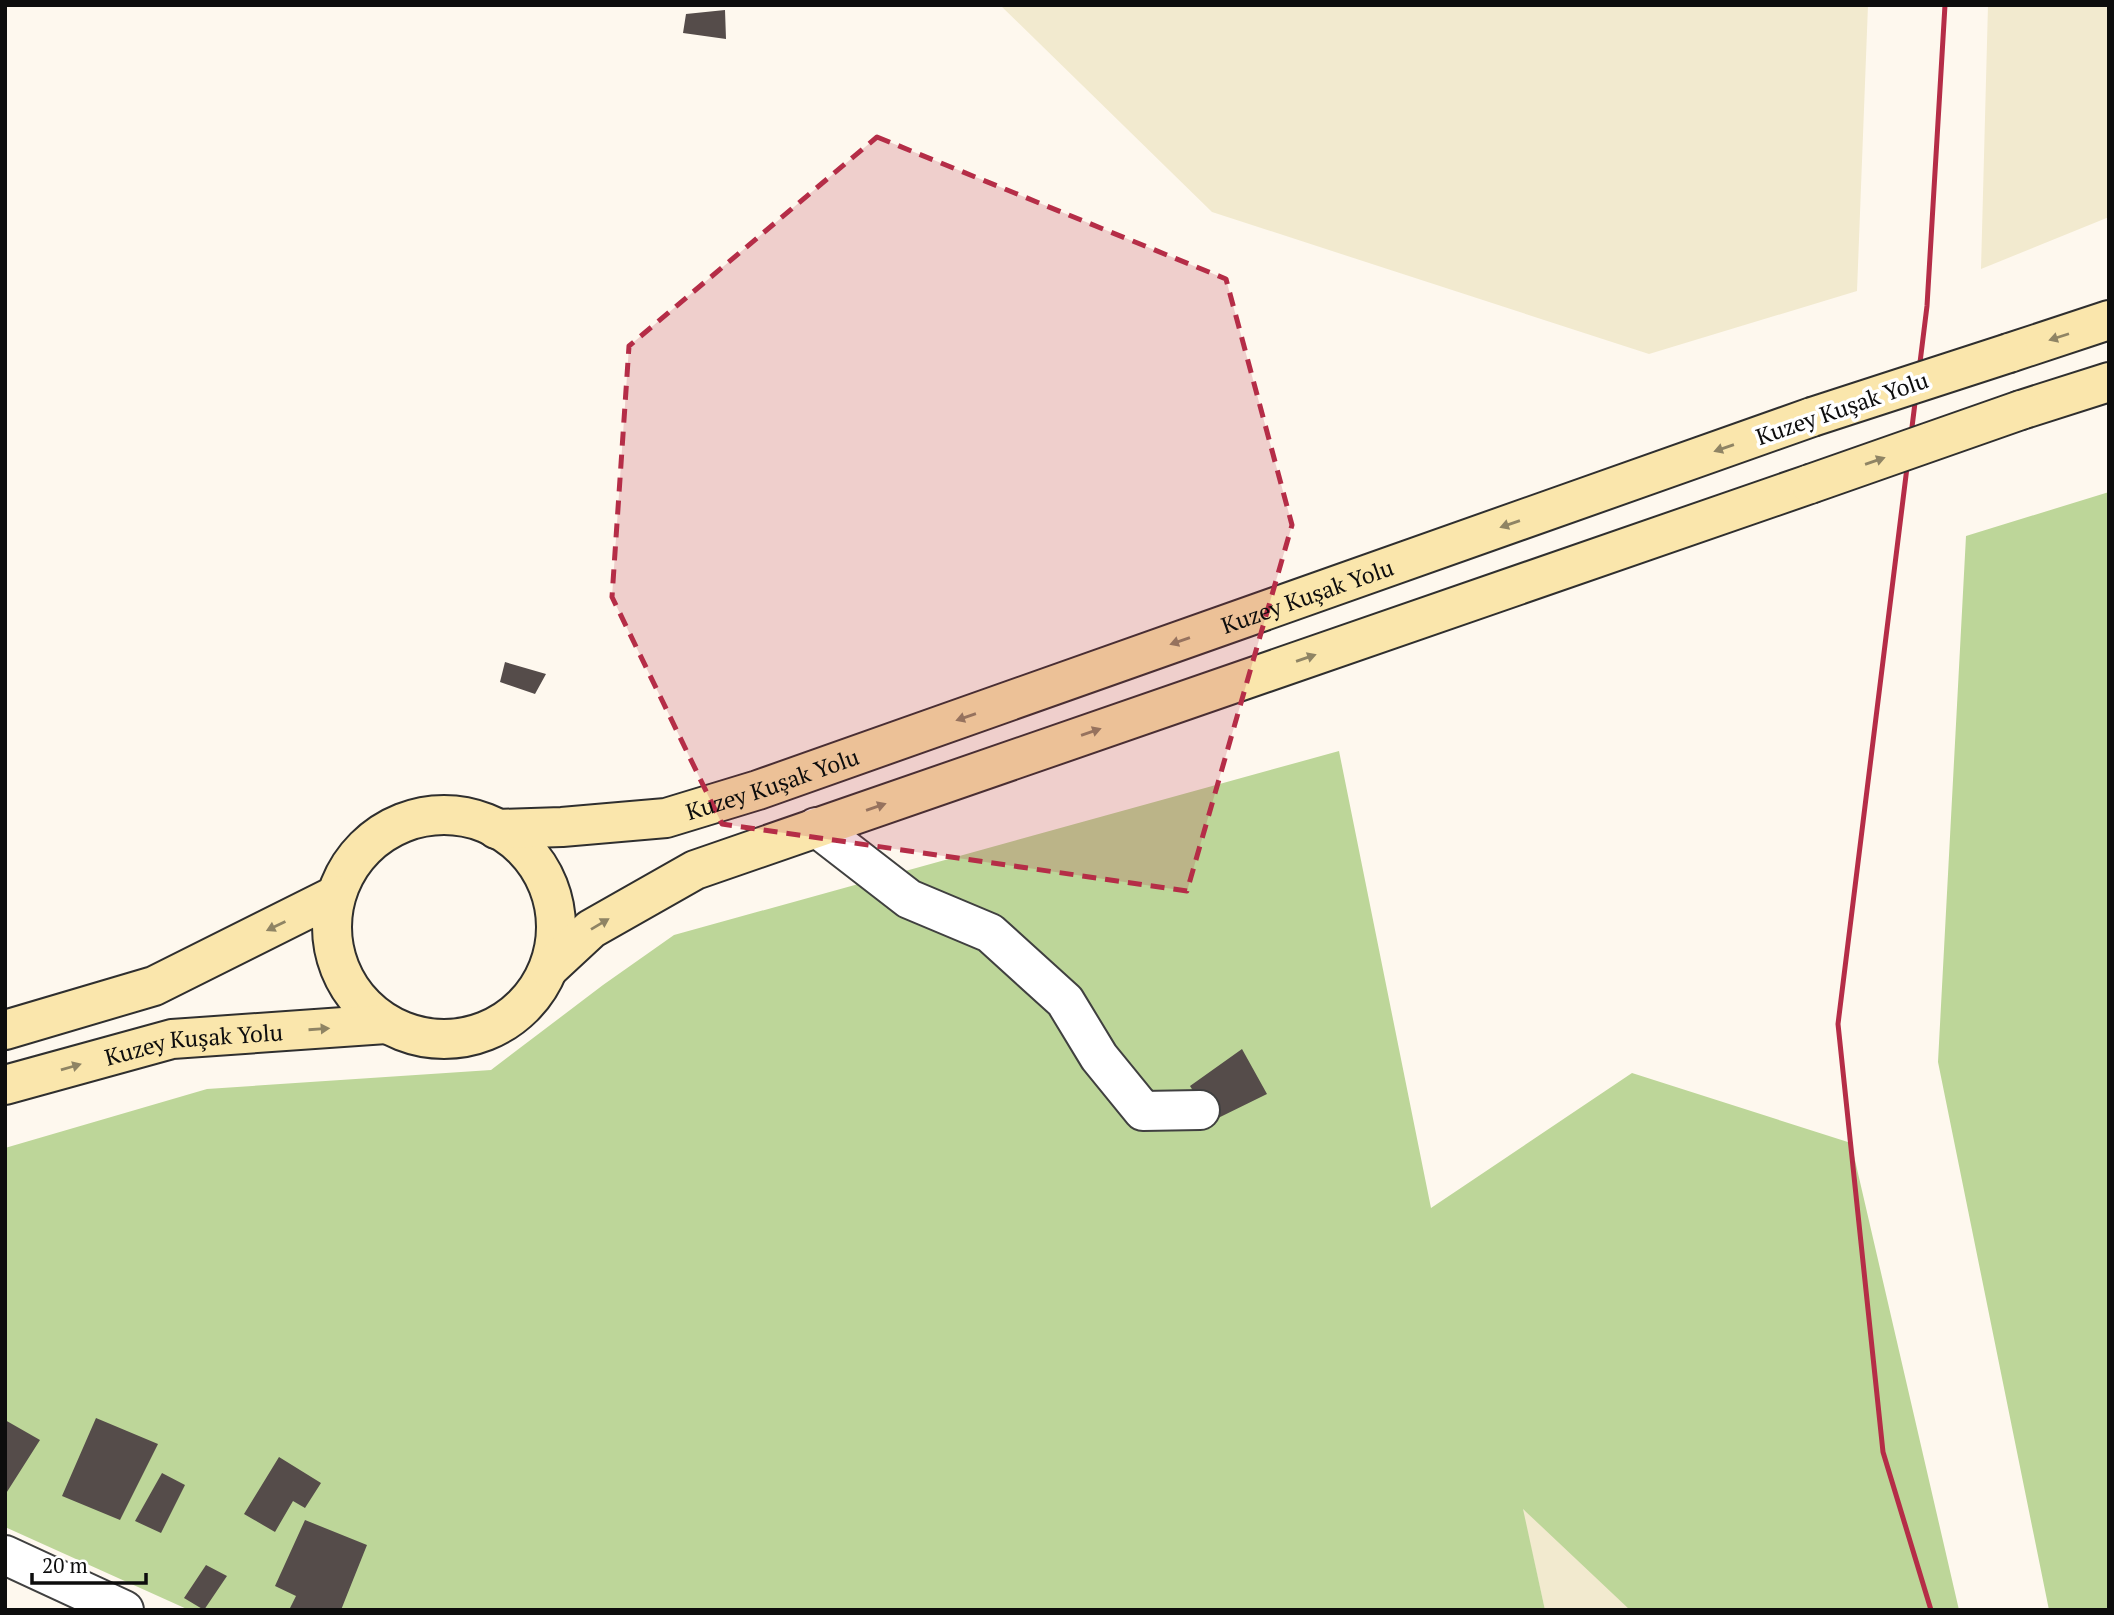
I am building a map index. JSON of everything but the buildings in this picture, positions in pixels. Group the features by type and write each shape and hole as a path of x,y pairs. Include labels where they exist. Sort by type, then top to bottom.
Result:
{"main road":[{"name":"Kuzey Kuşak Yolu","path":"496,828 562,827 666,818 758,790 1812,417 2109,320"},
{"path":"549,968 557,931 551,892 536,860 510,835 478,820 443,814 408,820 376,837 351,863 336,895 331,930 338,965 357,999 386,1024 423,1037 461,1038 498,1025 528,1001 549,968 591,929 695,870 2021,410 2109,382"},
{"path":"5,1030 154,986 336,895"},
{"name":"Kuzey Kuşak Yolu","path":"5,1085 172,1039 386,1024"}],"street":[{"path":"816,827 909,899 990,933 1065,1001 1099,1057 1143,1111 1200,1111"},
{"path":"5,1555 124,1610"}],"highlighted area":[{"path":"877,137 1226,279 1292,525 1187,891 722,824 612,597 629,346"}],"shaded area":[{"path":"1000,5 1868,5 1857,291 1649,354 1212,212"},
{"path":"1988,5 2109,5 2109,217 1981,269"},
{"path":"1522,1508 1638,1610 1545,1610"}],"green space":[{"path":"2109,492 2109,1610 2049,1610 1938,1062 1966,536"},
{"path":"1339,751 1431,1208 1632,1073 1851,1143 1959,1610 1630,1610 1523,1509 1545,1610 189,1610 5,1527 5,1148 207,1089 491,1070 674,935"}],"railway":[{"path":"1931,1610 1883,1452 1838,1024 1927,306 1945,5"}]}
